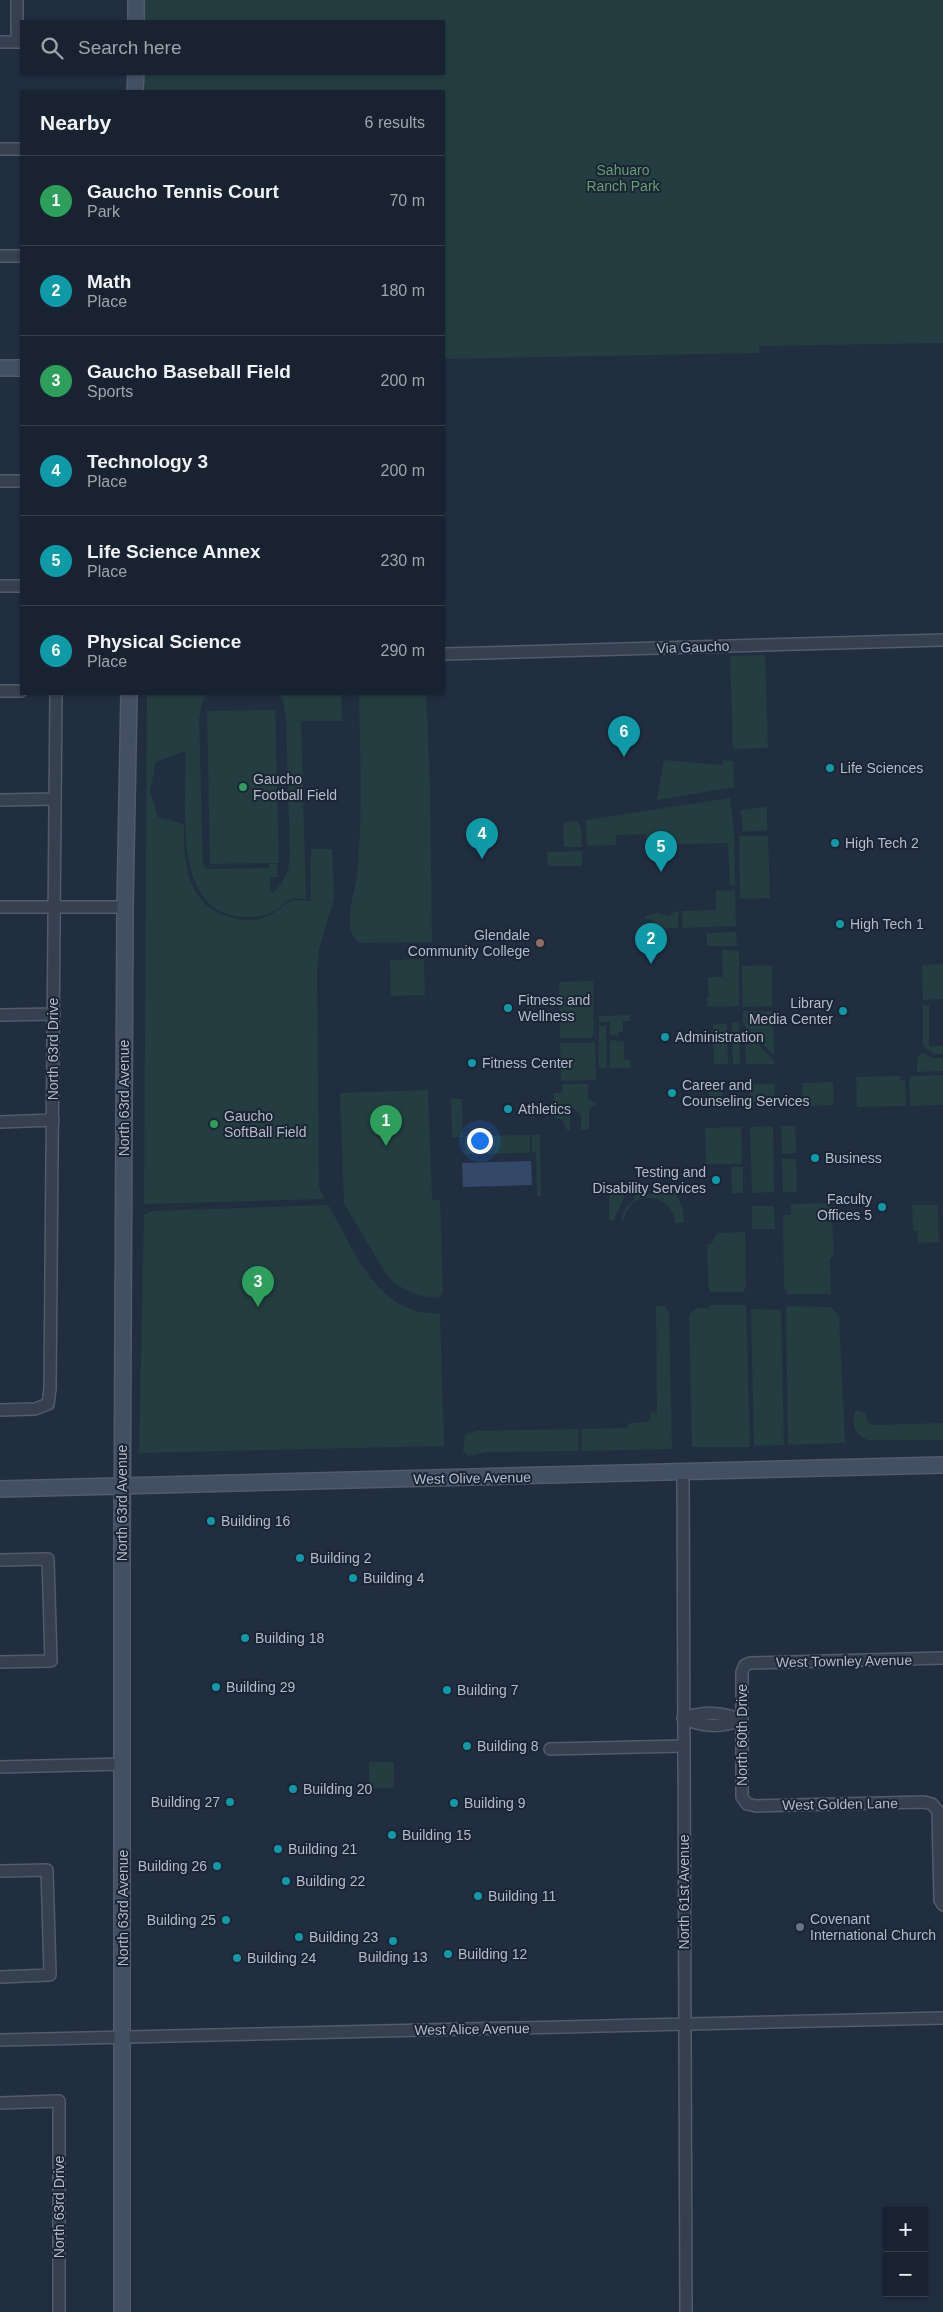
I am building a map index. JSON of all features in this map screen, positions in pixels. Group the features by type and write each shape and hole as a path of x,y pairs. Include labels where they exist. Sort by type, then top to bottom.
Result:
{"street":[{"path":"0,42 19,42 17,0"},
{"path":"136,0 136,20"},
{"path":"135,90 136,75"},
{"path":"0,149 20,149"},
{"path":"0,256 20,256"},
{"path":"0,368 20,368"},
{"path":"0,481 20,480"},
{"path":"0,586 20,586"},
{"name":"Via Gaucho","path":"445,654 943,640"},
{"path":"0,691 20,691"},
{"name":"North 63rd Drive","path":"0,1410 35,1409 48,1404 50,1389 56,695"},
{"name":"North 63rd Avenue","path":"122,2312 122,1486 125,907 129,695"},
{"path":"0,800 55,799"},
{"path":"0,907 125,907"},
{"path":"0,1015 54,1014"},
{"path":"0,1122 53,1120"},
{"name":"West Olive Avenue","path":"0,1489 943,1465"},
{"name":"North 61st Avenue","path":"683,1472 686,2312"},
{"path":"0,1560 48,1559 51,1661 0,1662"},
{"name":"West Townley Avenue","path":"745,1665 750,1663 943,1658"},
{"name":"North 60th Drive","path":"745,1665 742,1672 742,1797 747,1804"},
{"path":"683,1718 698,1714 727,1713 741,1720"},
{"path":"550,1749 683,1746"},
{"path":"0,1767 122,1764"},
{"name":"West Golden Lane","path":"747,1804 756,1806 932,1804 938,1811 940,1900 943,1905"},
{"path":"0,1871 47,1870 50,1975 0,1976"},
{"name":"West Alice Avenue","path":"0,2040 943,2018"},
{"name":"North 63rd Drive","path":"0,2102 58,2101 59,2312"}],"green space":[{"name":"Sahuaro Ranch Park","path":"145,0 943,0 943,343 759,346 759,353 445,359 445,90 144,90 144,75 445,75 445,20 145,20"},
{"path":"765,655 768,748 733,749 730,656"},
{"path":"147,695 206,695 202,703 199,719 203,864 208,869 269,868 269,864 277,864 278,877 270,877 270,891 272,893 280,886 285,877 290,856 286,717 283,701 280,695 341,695 342,721 301,721 306,899 291,899 275,911 258,916 250,917 224,913 206,900 194,880 188,855 185,827 185,751 156,762 150,791 158,817 184,824 186,864 193,888 209,907 226,916 252,920 267,917 292,901 311,901 310,863 312,849 332,849 334,898 319,949 317,973 319,1186 324,1199 144,1204"},
{"path":"359,695 426,695 430,788 432,942 360,943 354,938 351,930 350,912 357,875 361,784"},
{"name":"Gaucho Football Field","path":"275,710 279,863 210,864 207,711"},
{"path":"664,760 722,765 723,760 733,761 734,787 657,800"},
{"path":"730,798 734,833 735,885 730,885 728,843 647,845 646,834 616,835 616,845 587,846 586,820"},
{"path":"767,807 767,830 743,832 741,810"},
{"path":"578,821 581,829 582,847 564,847 563,826 566,822"},
{"path":"739,836 768,836 770,898 740,899"},
{"path":"582,851 582,866 548,866 547,852"},
{"path":"735,890 736,926 683,928 682,911 716,910 716,891"},
{"path":"678,910 678,928 644,929 654,924 652,920 646,919 646,916 657,913 668,916"},
{"path":"736,932 737,946 707,946 707,933"},
{"path":"722,950 739,951 739,1006 708,1007 706,998 709,997 708,977 723,977"},
{"path":"424,959 425,995 391,996 390,960"},
{"path":"943,964 943,999 923,1000 922,965"},
{"path":"772,965 772,1006 743,1007 742,966"},
{"path":"593,981 594,1033 591,1038 560,1038 559,982"},
{"path":"923,1005 929,1005 929,1046 943,1046 943,1054 934,1054 923,1046"},
{"path":"743,1011 773,1011 774,1055 743,1024"},
{"path":"630,1015 630,1021 623,1021 623,1032 619,1032 619,1036 610,1035 610,1022 599,1022 599,1016"},
{"path":"732,1023 739,1023 740,1064 733,1065"},
{"path":"713,1024 727,1024 728,1064 714,1064"},
{"path":"599,1026 606,1026 607,1068 599,1068"},
{"path":"745,1030 775,1062 774,1064 746,1064"},
{"path":"610,1040 624,1042 624,1059 630,1060 631,1068 610,1068"},
{"path":"560,1043 595,1043 596,1080 561,1081"},
{"path":"922,1053 933,1058 943,1058 943,1071 917,1072 917,1058"},
{"path":"943,1075 943,1105 911,1106 909,1082 911,1076"},
{"path":"900,1076 900,1080 905,1080 906,1106 857,1107 856,1077"},
{"path":"833,1082 834,1105 803,1106 802,1083"},
{"path":"562,1084 588,1084 588,1100 596,1102 596,1106 589,1108 589,1129 581,1130 581,1115 572,1107 570,1109 570,1131 567,1130 562,1120 554,1117 554,1093 562,1093"},
{"path":"749,1084 774,1084 775,1106 758,1105 752,1101"},
{"path":"709,1085 722,1085 723,1107 709,1107"},
{"path":"428,1090 432,1200 440,1200 443,1291 441,1296 437,1298 417,1295 395,1284 386,1274 344,1203 340,1093"},
{"path":"451,1099 462,1099 463,1137 452,1137"},
{"path":"773,1126 774,1192 752,1193 750,1127"},
{"path":"781,1126 795,1126 796,1153 782,1154"},
{"path":"741,1127 742,1164 706,1164 705,1128"},
{"path":"530,1135 530,1153 465,1154 465,1136"},
{"path":"532,1135 540,1135 541,1196 537,1196 536,1152 532,1152"},
{"path":"782,1159 796,1159 797,1192 783,1192"},
{"path":"731,1167 743,1167 743,1193 732,1193"},
{"path":"676,1193 683,1210 684,1223 675,1223 672,1212 667,1205 659,1200 650,1198 641,1199 633,1203 627,1210 624,1220 621,1220 625,1208 634,1200 634,1194"},
{"path":"609,1195 624,1195 615,1220 609,1221"},
{"path":"831,1203 834,1255 830,1259 831,1294 787,1294 784,1287 783,1215 791,1215 791,1204"},
{"path":"328,1205 362,1266 384,1292 397,1302 413,1310 440,1314 444,1446 139,1453 144,1215 151,1211"},
{"path":"912,1205 938,1205 939,1242 918,1243 917,1231 913,1231"},
{"path":"752,1206 774,1206 775,1229 752,1229"},
{"path":"745,1232 746,1286 744,1292 709,1292 707,1245 712,1243 717,1233"},
{"path":"709,1305 746,1305 750,1447 692,1447 689,1315 696,1308 709,1308"},
{"path":"656,1306 665,1306 669,1313 672,1449 582,1451 581,1429 626,1428 630,1423 650,1420 651,1411 657,1414"},
{"path":"786,1306 830,1307 839,1315 845,1443 788,1445"},
{"path":"751,1309 781,1310 784,1445 754,1446"},
{"path":"855,1410 866,1413 867,1421 872,1425 943,1423 943,1440 867,1440 856,1432 854,1425"},
{"path":"578,1429 579,1451 486,1452 468,1456 463,1452 465,1435 476,1431"},
{"path":"369,1762 394,1762 394,1788 369,1788"}],"water":[{"path":"531,1161 532,1185 463,1187 462,1163"}],"place":[{"name":"Physical Science","path":"624,757"},
{"name":"Life Sciences","path":"830,768"},
{"name":"Gaucho Football Field","path":"243,787"},
{"name":"High Tech 2","path":"835,843"},
{"name":"Technology 3","path":"482,859"},
{"name":"Life Science Annex","path":"661,872"},
{"name":"High Tech 1","path":"840,924"},
{"name":"Glendale Community College","path":"540,943"},
{"name":"Math","path":"651,964"},
{"name":"Fitness and Wellness","path":"508,1008"},
{"name":"Library Media Center","path":"843,1011"},
{"name":"Administration","path":"665,1037"},
{"name":"Fitness Center","path":"472,1063"},
{"name":"Career and Counseling Services","path":"672,1093"},
{"name":"Athletics","path":"508,1109"},
{"name":"Gaucho SoftBall Field","path":"214,1124"},
{"name":"Gaucho Tennis Court","path":"386,1146"},
{"name":"Business","path":"815,1158"},
{"name":"Testing and Disability Services","path":"716,1180"},
{"name":"Faculty Offices 5","path":"882,1207"},
{"name":"Gaucho Baseball Field","path":"258,1307"},
{"name":"Building 16","path":"211,1521"},
{"name":"Building 2","path":"300,1558"},
{"name":"Building 4","path":"353,1578"},
{"name":"Building 18","path":"245,1638"},
{"name":"Building 29","path":"216,1687"},
{"name":"Building 7","path":"447,1690"},
{"name":"Building 8","path":"467,1746"},
{"name":"Building 20","path":"293,1789"},
{"name":"Building 27","path":"230,1802"},
{"name":"Building 9","path":"454,1803"},
{"name":"Building 15","path":"392,1835"},
{"name":"Building 21","path":"278,1849"},
{"name":"Building 26","path":"217,1866"},
{"name":"Building 22","path":"286,1881"},
{"name":"Building 11","path":"478,1896"},
{"name":"Building 25","path":"226,1920"},
{"name":"Covenant International Church","path":"800,1927"},
{"name":"Building 23","path":"299,1937"},
{"name":"Building 13","path":"393,1941"},
{"name":"Building 12","path":"448,1954"},
{"name":"Building 24","path":"237,1958"}]}
